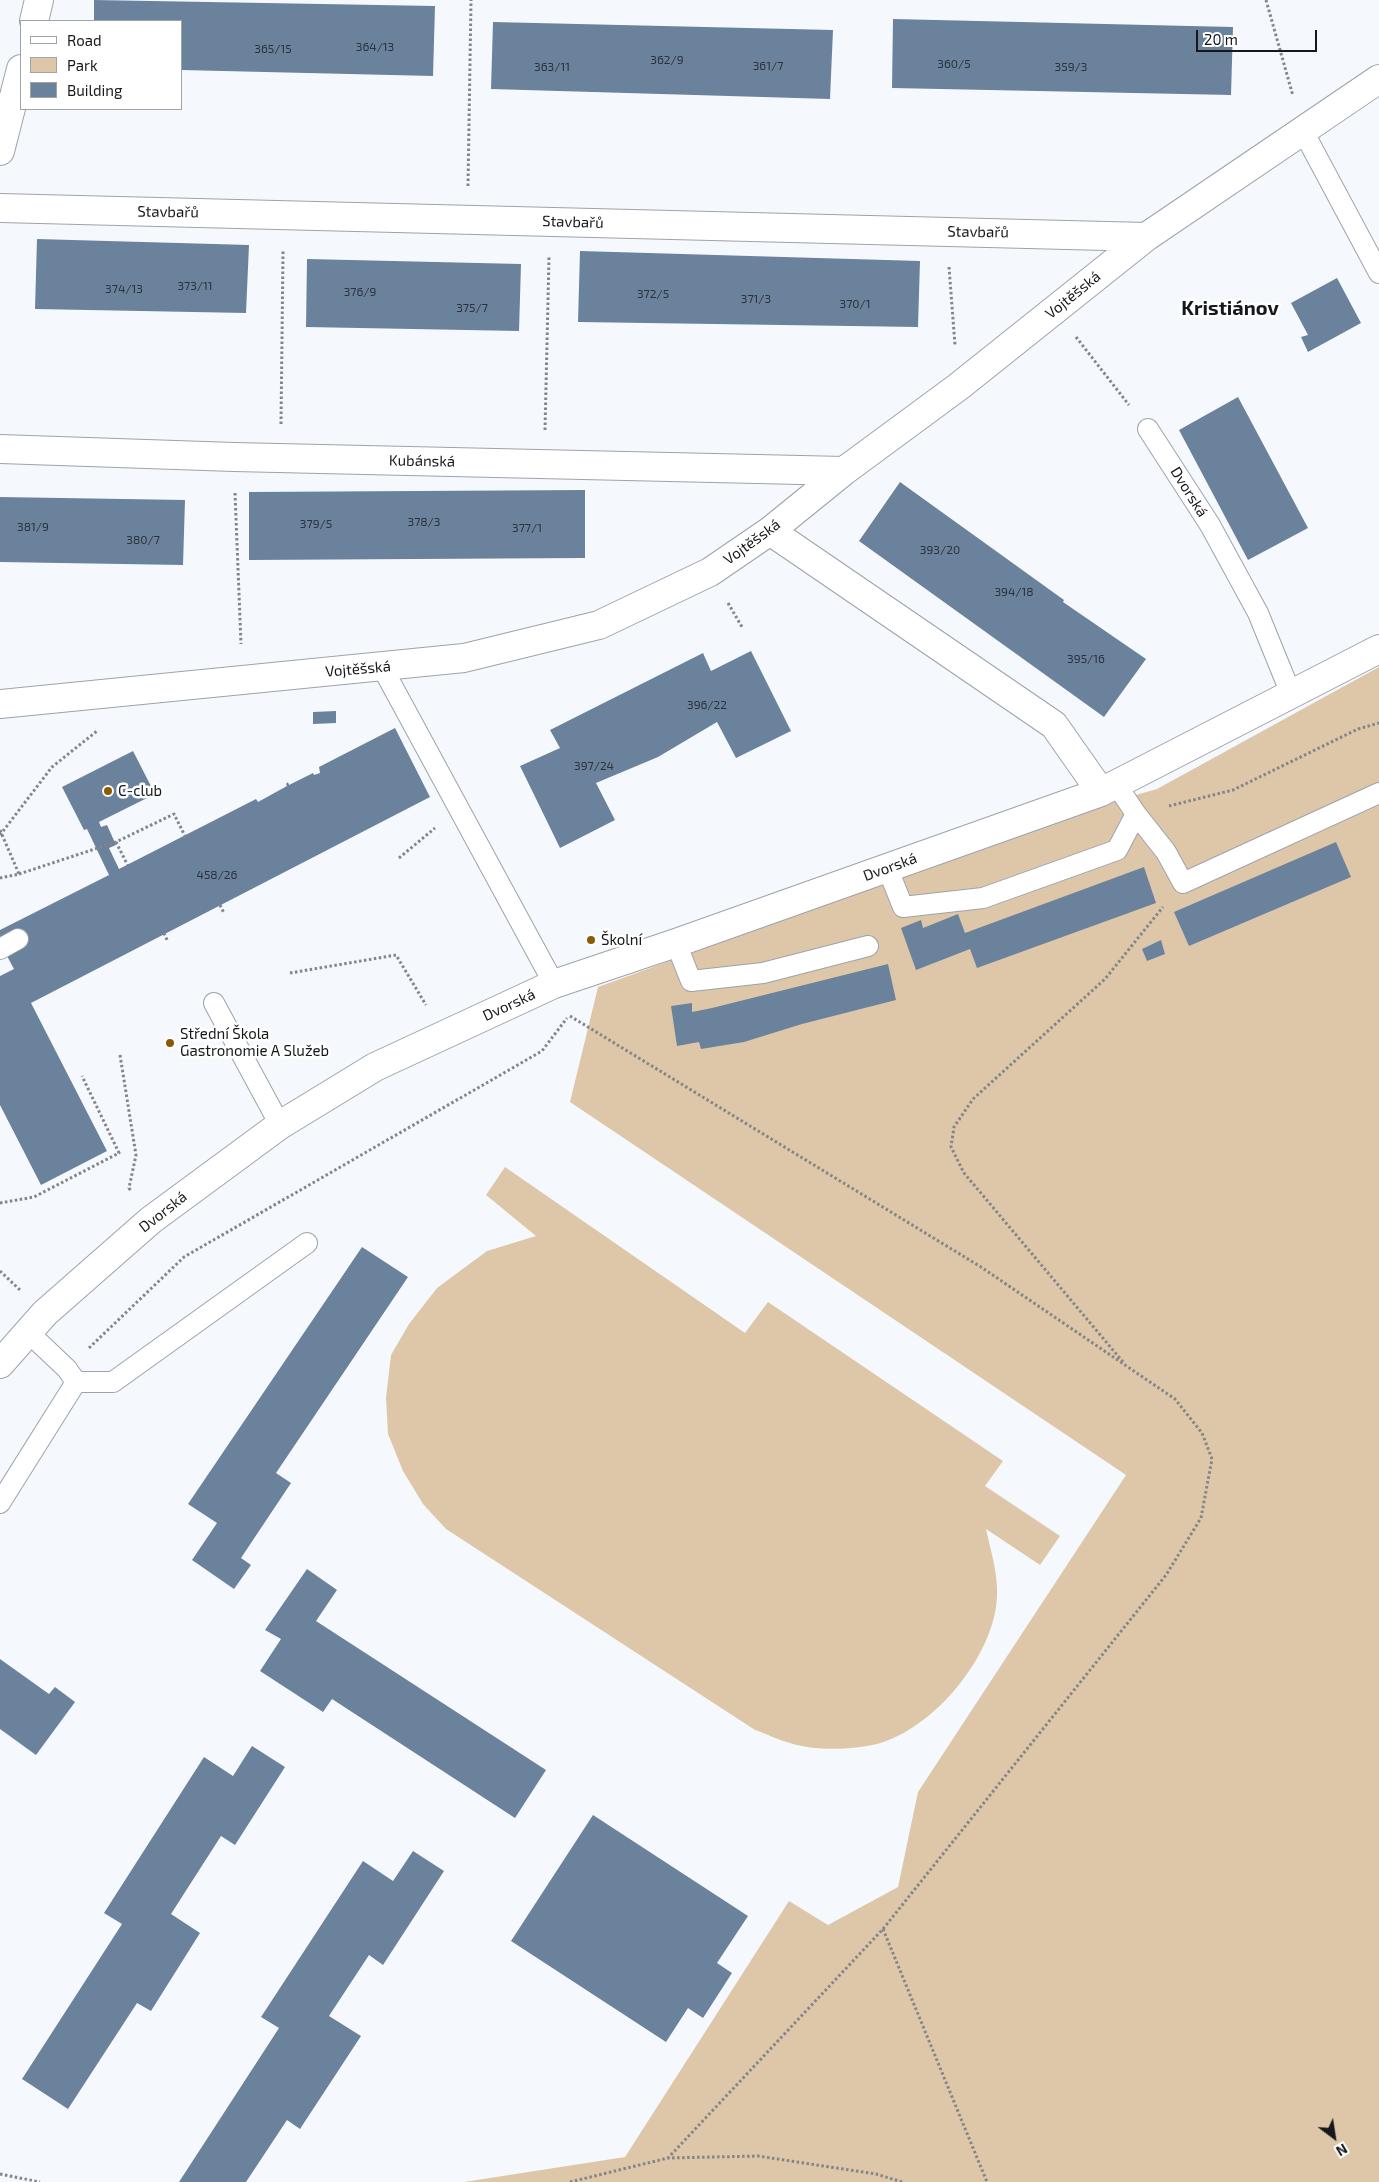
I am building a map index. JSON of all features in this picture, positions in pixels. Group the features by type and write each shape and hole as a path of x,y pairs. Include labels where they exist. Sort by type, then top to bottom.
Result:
{"street":[{"path":"34,20 39,0"},
{"path":"0,151 20,73"},
{"name":"Vojtěšská","path":"0,704 464,658 599,625 710,572 770,531 844,471 958,387 1146,237 1379,79"},
{"name":"Stavbařů","path":"0,208 1146,237"},
{"name":"Kubánská","path":"0,449 234,457 844,471"},
{"path":"770,531 1054,725 1108,788"},
{"name":"Dvorská","path":"0,1364 45,1313 152,1220 280,1125 375,1067 554,984 676,943 1108,788 1379,649"}],"lane":[{"path":"1303,130 1379,273"},
{"name":"Dvorská","path":"1148,428 1210,526 1254,605 1291,694"},
{"path":"382,667 554,984"},
{"path":"1108,788 1136,814 1166,852 1183,884 1379,793"},
{"path":"888,867 903,907 983,898 1117,850 1136,814"},
{"path":"0,949 18,939"},
{"path":"676,943 691,981 763,973 868,946"},
{"path":"214,1003 280,1125"},
{"path":"28,1332 72,1376 113,1382 307,1243"},
{"path":"0,1503 72,1376"}],"path":[{"path":"468,182 471,0"},
{"path":"1266,0 1303,130"},
{"path":"281,418 284,215"},
{"path":"946,231 958,387"},
{"path":"545,423 548,267"},
{"path":"1054,310 1148,428"},
{"path":"234,457 242,679"},
{"path":"19,874 0,833 52,767 110,721 114,692"},
{"path":"1136,814 1233,790 1358,729 1379,724"},
{"path":"399,858 459,808"},
{"path":"0,878 19,874 116,842 174,814 186,838"},
{"path":"116,842 128,866"},
{"path":"1126,1366 964,1174 951,1147 954,1127 972,1099 1105,979 1183,884"},
{"path":"220,905 224,913"},
{"path":"164,933 168,942"},
{"path":"290,973 396,955 444,1035"},
{"path":"554,984 570,1015 981,1267 1175,1399 1202,1433 1212,1459 1201,1518 1166,1574 883,1929 668,2158"},
{"path":"72,1376 184,1257 542,1051 570,1015"},
{"path":"120,1055 136,1155 129,1188 152,1220"},
{"path":"0,1203 34,1198 119,1153 82,1076"},
{"path":"883,1929 987,2182"},
{"path":"570,2182 668,2158 758,2156 876,2174 902,2182"},
{"path":"0,2174 40,2182"}],"green space":[{"path":"1379,667 1379,2182 464,2182 625,2157 789,1901 828,1925 898,1887 918,1792 1126,1475 570,1102 598,987 1093,807 1157,789"},
{"path":"505,1167 745,1333 768,1302 1003,1461 985,1486 1060,1536 1040,1565 986,1529 996,1579 997,1596 994,1619 973,1665 958,1687 920,1723 898,1736 877,1744 845,1748 800,1746 755,1730 446,1529 423,1504 403,1471 388,1434 386,1398 391,1355 409,1324 437,1288 487,1251 536,1236 486,1195"}],"building":[{"path":"94,0 435,6 433,76 182,70 182,20 94,20"},
{"path":"893,19 1233,27 1231,95 892,88"},
{"path":"493,22 833,30 830,99 491,89"},
{"path":"37,239 249,245 246,313 35,309"},
{"path":"580,251 920,261 918,327 578,322"},
{"path":"307,259 521,264 519,331 306,327"},
{"path":"1337,278 1361,323 1308,352 1301,337 1308,335 1291,303"},
{"path":"1238,397 1308,528 1248,560 1179,430"},
{"path":"900,482 1064,600 1063,602 1146,659 1104,717 859,541"},
{"path":"585,490 585,558 249,560 249,492"},
{"path":"0,497 185,500 183,565 0,562"},
{"path":"751,651 791,731 736,758 717,722 658,757 596,783 615,820 560,848 520,766 560,748 550,730 703,653 711,671"},
{"path":"336,711 336,723 313,724 313,712"},
{"path":"395,728 430,797 31,1003 107,1151 41,1185 0,1105 0,976 14,969 0,943 0,930 109,875 87,829 84,830 62,787 133,751 155,794 99,822 101,827 107,825 116,845 109,848 119,869 256,799 258,802 287,786 288,782 289,785 313,773 314,775 320,773 319,767"},
{"path":"1336,842 1351,877 1189,946 1174,912"},
{"path":"1144,867 1156,903 977,968 970,949 916,970 901,928 921,920 923,928 958,914 965,933"},
{"path":"1161,940 1165,954 1147,961 1142,949"},
{"path":"888,964 896,1000 802,1024 744,1042 701,1049 699,1042 677,1046 671,1006 692,1003 692,1012"},
{"path":"362,1247 408,1277 276,1473 291,1483 241,1558 251,1565 234,1589 192,1560 217,1523 188,1504"},
{"path":"307,1569 337,1590 316,1621 546,1770 515,1818 332,1699 323,1712 260,1671 281,1639 265,1630"},
{"path":"0,1659 49,1694 55,1687 75,1702 36,1755 0,1729"},
{"path":"252,1746 285,1767 235,1845 221,1836 171,1914 200,1933 151,2011 137,2003 68,2109 22,2079 122,1924 104,1913 204,1757 233,1776"},
{"path":"593,1815 748,1916 717,1963 732,1973 703,2018 688,2008 666,2042 511,1941"},
{"path":"413,1851 444,1871 383,1965 369,1955 329,2016 361,2036 300,2129 287,2120 246,2182 179,2182 279,2028 261,2017 363,1861 393,1881"}],"place":[{"name":"C-club","path":"108,791"},
{"name":"Školní","path":"591,940"},
{"name":"Střední Škola Gastronomie A Služeb","path":"170,1043"}],"district":[{"name":"Kristiánov","path":"1230,308"}]}
